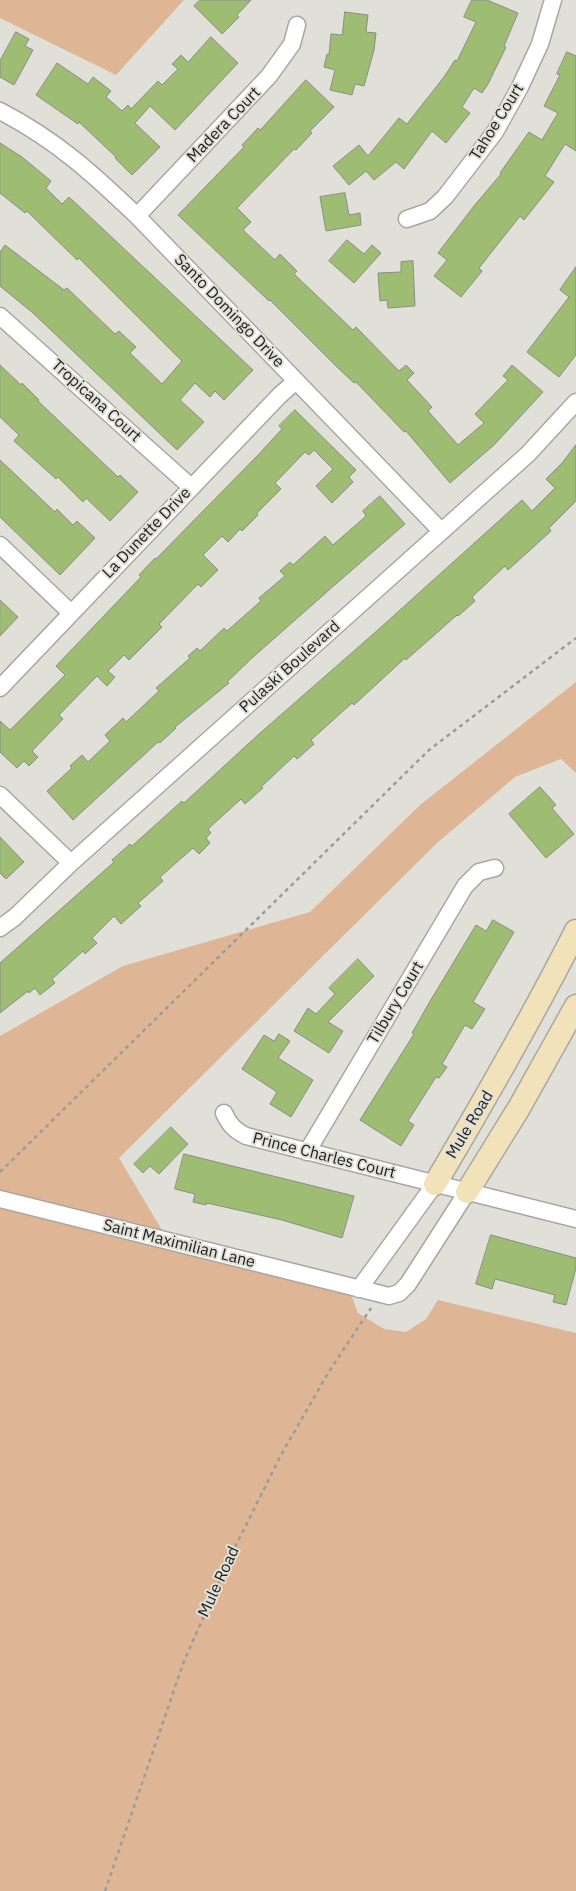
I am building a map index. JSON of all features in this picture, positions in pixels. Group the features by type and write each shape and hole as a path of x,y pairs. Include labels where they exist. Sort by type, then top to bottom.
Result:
{"main road":[{"name":"Mule Road","path":"434,1184 495,1082 576,932"},
{"name":"Mule Road","path":"467,1192 519,1108 576,1006"}],"street":[{"name":"Tahoe Court","path":"407,219 430,211 445,198 495,132 520,87 540,44 552,0"},
{"name":"Madera Court","path":"137,216 269,76 292,44 297,25"},
{"name":"Santo Domingo Drive","path":"0,111 30,127 94,175 137,216 441,531"},
{"name":"Tropicana Court","path":"0,316 191,486"},
{"name":"La Dunette Drive","path":"0,688 191,486 296,381"},
{"name":"Pulaski Boulevard","path":"0,928 15,917 71,863 528,454 576,402"},
{"path":"0,545 70,612"},
{"path":"0,795 71,863"},
{"name":"Tilbury Court","path":"307,1152 465,886 479,872 496,868"},
{"name":"Prince Charles Court","path":"224,1112 230,1124 237,1132 246,1136 576,1220"},
{"name":"Mule Road","path":"434,1184 359,1289 393,1295 408,1284 467,1192"},
{"name":"Saint Maximilian Lane","path":"0,1199 359,1289"}],"path":[{"path":"0,1172 429,750 576,638"},
{"name":"Mule Road","path":"105,1891 184,1661 232,1553 281,1455 328,1373 380,1294"}],"shaded area":[{"path":"0,0 184,0 116,75 0,18"},
{"path":"576,682 576,773 561,759 515,777 437,843 119,1158 165,1235 345,1278 358,1313 384,1329 406,1332 426,1319 438,1300 576,1333 576,1891 0,1891 0,1036 123,966 310,912 420,805"}],"building":[{"path":"200,0 251,0 237,15 239,17 222,34 194,6"},
{"path":"472,0 487,0 518,13 504,46 506,47 488,84 482,93 474,88 462,107 470,113 446,143 432,131 404,169 396,162 374,180 366,171 349,185 333,166 359,145 368,156 399,118 407,124 455,60 457,61 476,22 464,17"},
{"path":"345,12 368,15 366,32 376,33 374,50 364,86 355,84 352,95 330,90 335,70 324,67 327,54 329,55 331,34 342,35"},
{"path":"16,32 29,39 25,46 33,50 14,85 0,77 0,61"},
{"path":"211,37 238,63 175,130 150,106 135,123 160,147 132,175 79,122 78,124 36,95 57,63 88,84 93,77 111,91 106,97 122,111 128,105 131,109 158,81 162,85 178,69 172,64 181,55 188,62"},
{"path":"567,52 576,56 576,151 565,144 545,176 554,182 524,220 520,216 479,268 482,271 461,297 434,276 447,260 438,253 501,174 529,132 542,140 558,113 544,106 560,75 557,74"},
{"path":"306,80 334,107 310,131 312,133 296,150 294,149 237,208 251,222 243,230 275,260 280,254 297,271 294,274 353,330 356,327 399,371 406,365 414,373 407,380 432,407 428,411 458,445 484,423 475,414 508,380 503,376 512,365 543,392 494,445 450,483 406,431 404,432 356,382 354,383 338,368 270,300 178,215 244,147 242,145 258,128 260,130"},
{"path":"0,143 22,157 51,181 46,188 62,204 69,197 253,370 224,400 215,391 210,397 195,383 180,400 204,422 177,450 33,313 0,286 0,252 5,245 64,290 67,288 115,334 119,331 136,347 130,353 162,384 182,361 79,258 77,260 27,211 25,213 0,193"},
{"path":"345,193 349,215 360,213 361,225 326,231 320,197"},
{"path":"347,240 364,254 372,245 381,253 354,283 329,261"},
{"path":"413,261 415,306 388,308 387,300 380,301 378,273 401,272 401,262"},
{"path":"576,267 576,355 559,377 527,352 569,297 560,290"},
{"path":"0,365 21,385 22,383 38,401 118,477 120,475 138,492 110,521 86,498 83,502 58,477 56,479 14,441 19,435 0,417"},
{"path":"295,410 356,470 349,477 353,482 332,503 316,486 333,469 314,450 309,455 305,452 275,483 281,489 257,513 258,515 242,531 240,529 228,542 222,536 203,555 218,570 201,587 198,584 159,624 162,627 129,660 124,655 108,671 115,677 107,686 97,676 59,715 63,719 32,751 38,757 29,766 24,761 17,768 0,752 0,721 10,730 65,675 56,666 141,577 139,575 155,558 259,454 282,429 279,426"},
{"path":"576,445 576,501 549,528 551,531 508,570 505,566 472,597 475,601 406,660 405,658 354,705 352,703 311,740 314,744 297,759 294,756 245,804 241,799 208,829 211,833 206,838 210,843 199,854 193,848 160,877 163,881 138,903 141,906 121,924 114,916 92,938 97,943 85,954 83,951 52,979 55,983 40,995 35,988 29,993 28,991 0,1013 0,963 114,862 112,860 130,844 132,846 182,801 184,803 522,500 532,511 555,488 546,479"},
{"path":"0,460 55,512 57,509 73,525 77,521 95,538 60,575 0,517"},
{"path":"380,496 405,524 252,658 227,682 229,683 175,727 160,743 158,742 73,820 47,791 72,768 70,766 82,755 88,762 110,741 105,735 123,718 126,722 159,691 156,688 190,658 188,656 197,648 200,651 224,628 227,631 261,601 259,598 285,576 280,571 290,562 293,565 325,536 333,545 366,516 363,511"},
{"path":"0,600 18,617 0,636"},
{"path":"540,787 556,805 552,808 574,834 546,858 509,814"},
{"path":"0,837 24,862 6,879 0,873"},
{"path":"493,920 514,932 473,1002 485,1009 472,1029 465,1025 442,1064 447,1067 439,1078 436,1077 408,1121 414,1125 401,1146 360,1120 414,1034 412,1033 429,1003 476,925 486,931"},
{"path":"358,959 374,976 328,1022 343,1031 329,1053 294,1031 308,1008 316,1014 335,994 329,988"},
{"path":"279,1034 290,1041 278,1058 313,1080 291,1117 270,1104 277,1092 242,1069 264,1035 274,1041"},
{"path":"171,1127 188,1144 159,1174 150,1166 143,1173 134,1164"},
{"path":"184,1154 354,1196 342,1238 282,1220 207,1203 206,1205 193,1202 195,1194 175,1189"},
{"path":"491,1235 576,1258 576,1268 566,1305 553,1302 555,1295 495,1279 492,1289 476,1284"}]}
